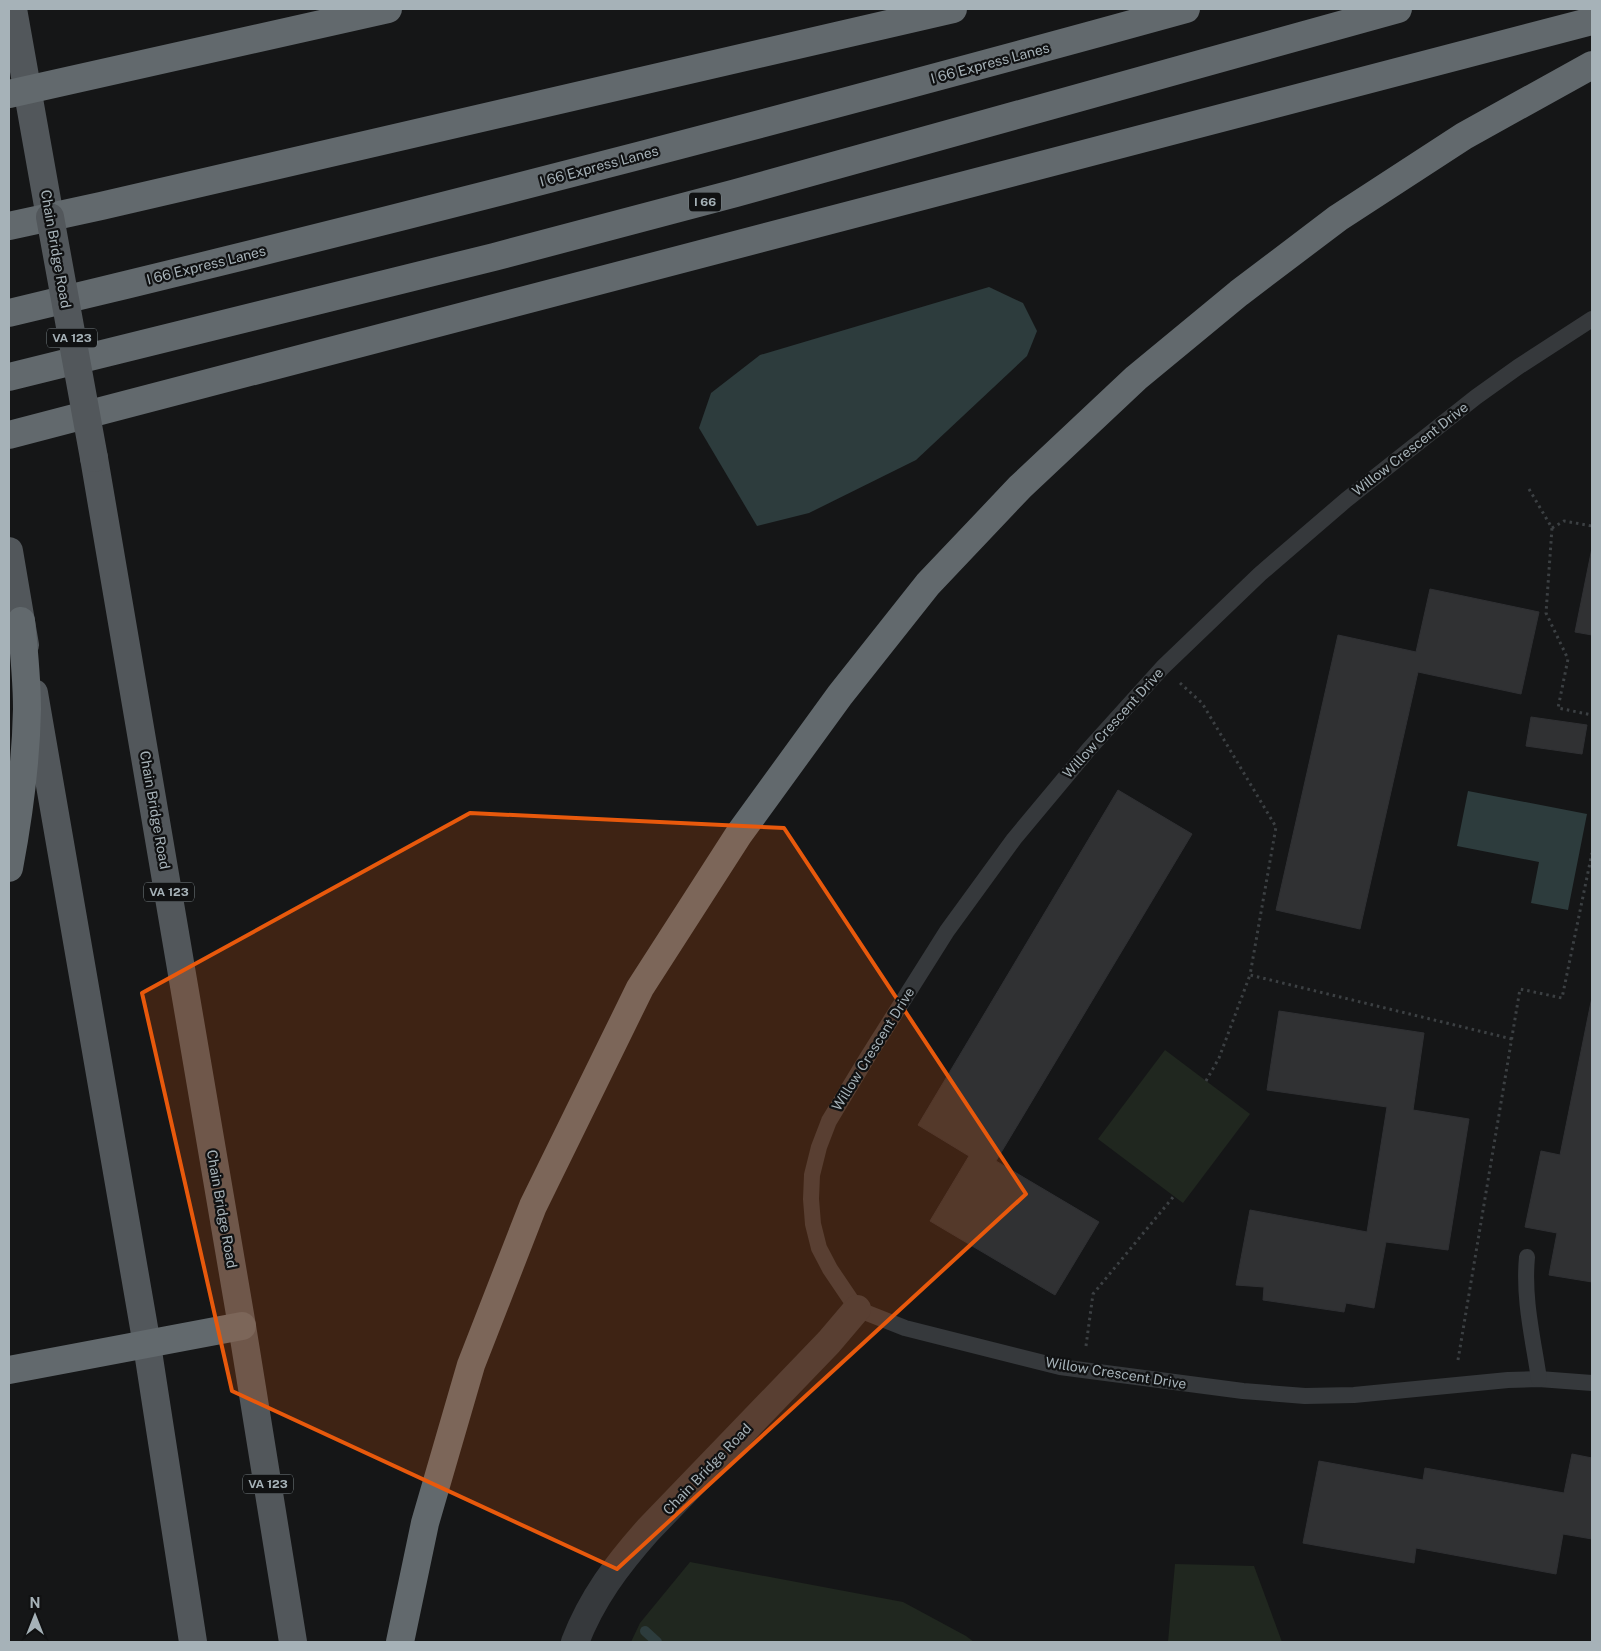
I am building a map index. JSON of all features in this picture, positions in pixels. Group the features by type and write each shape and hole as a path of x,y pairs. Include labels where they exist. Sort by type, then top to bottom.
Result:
{"highway":[{"path":"18,92 388,9"},
{"path":"9,226 953,9"},
{"name":"I 66 Express Lanes","path":"9,313 515,188 926,80 1186,9"},
{"name":"I 66","path":"9,377 494,257 718,198 1398,9"},
{"path":"9,435 1592,21"},
{"path":"400,1642 425,1523 471,1365 533,1206 640,988 739,834 840,695 928,584 1020,487 1136,378 1239,293 1338,218 1464,136 1592,65"},
{"path":"9,868 22,790 27,708 21,621"},
{"path":"9,1370 242,1326"}],"main road":[{"name":"Chain Bridge Road","path":"12,9 18,92 50,217 94,458 242,1326 293,1642"},
{"path":"9,551 147,1345 193,1642"}],"street":[{"name":"Chain Bridge Road","path":"575,1642 599,1592 622,1559 829,1342 857,1309"}],"lane":[{"name":"Willow Crescent Drive","path":"1592,319 1483,392 1346,500 1260,574 1163,667 1089,749 1014,839 946,931 829,1121 819,1147 812,1175 811,1199 813,1224 820,1248 830,1269 857,1309 905,1328 1060,1367 1243,1392 1305,1396 1354,1395 1539,1379 1592,1383"},
{"path":"1527,1257 1526,1294 1539,1379"}],"path":[{"path":"1529,489 1552,528 1546,613 1568,659 1558,708 1592,715"},
{"path":"1552,528 1564,520 1592,526"},
{"path":"1163,667 1202,703 1276,827 1250,975 1219,1058 1206,1081"},
{"path":"1454,1385 1520,989 1562,998 1592,854"},
{"path":"1250,975 1512,1039"},
{"path":"1082,1370 1093,1294 1174,1196"}],"highlighted area":[{"path":"470,813 784,828 1026,1194 617,1569 232,1391 142,993"}],"shaded area":[{"path":"989,287 1023,303 1037,331 1027,356 916,460 809,513 757,526 699,428 711,393 760,355"},
{"path":"1468,791 1587,814 1568,910 1531,903 1539,862 1457,846"},
{"path":"1165,1050 1250,1114 1183,1203 1098,1139"},
{"path":"690,1562 903,1602 974,1642 631,1642 640,1623"},
{"path":"1175,1564 1254,1566 1282,1642 1168,1642"}],"building":[{"path":"1592,548 1592,635 1575,632"},
{"path":"1430,589 1539,612 1521,694 1418,672 1360,929 1276,910 1338,635 1416,652"},
{"path":"1531,717 1587,725 1582,754 1526,746"},
{"path":"1118,790 1192,834 996,1161 1099,1222 1055,1295 930,1221 969,1156 918,1125"},
{"path":"1592,997 1592,1282 1549,1275 1557,1233 1525,1227 1541,1151 1560,1155"},
{"path":"1279,1011 1424,1033 1413,1110 1469,1119 1448,1250 1386,1242 1374,1308 1346,1303 1344,1312 1263,1300 1264,1287 1236,1285 1250,1210 1367,1232 1387,1107 1267,1090"},
{"path":"1572,1454 1592,1458 1592,1539 1563,1534 1556,1574 1416,1548 1414,1563 1303,1543 1319,1461 1423,1480 1425,1468 1564,1493"}],"waterway":[{"path":"645,1631 657,1642"}]}
